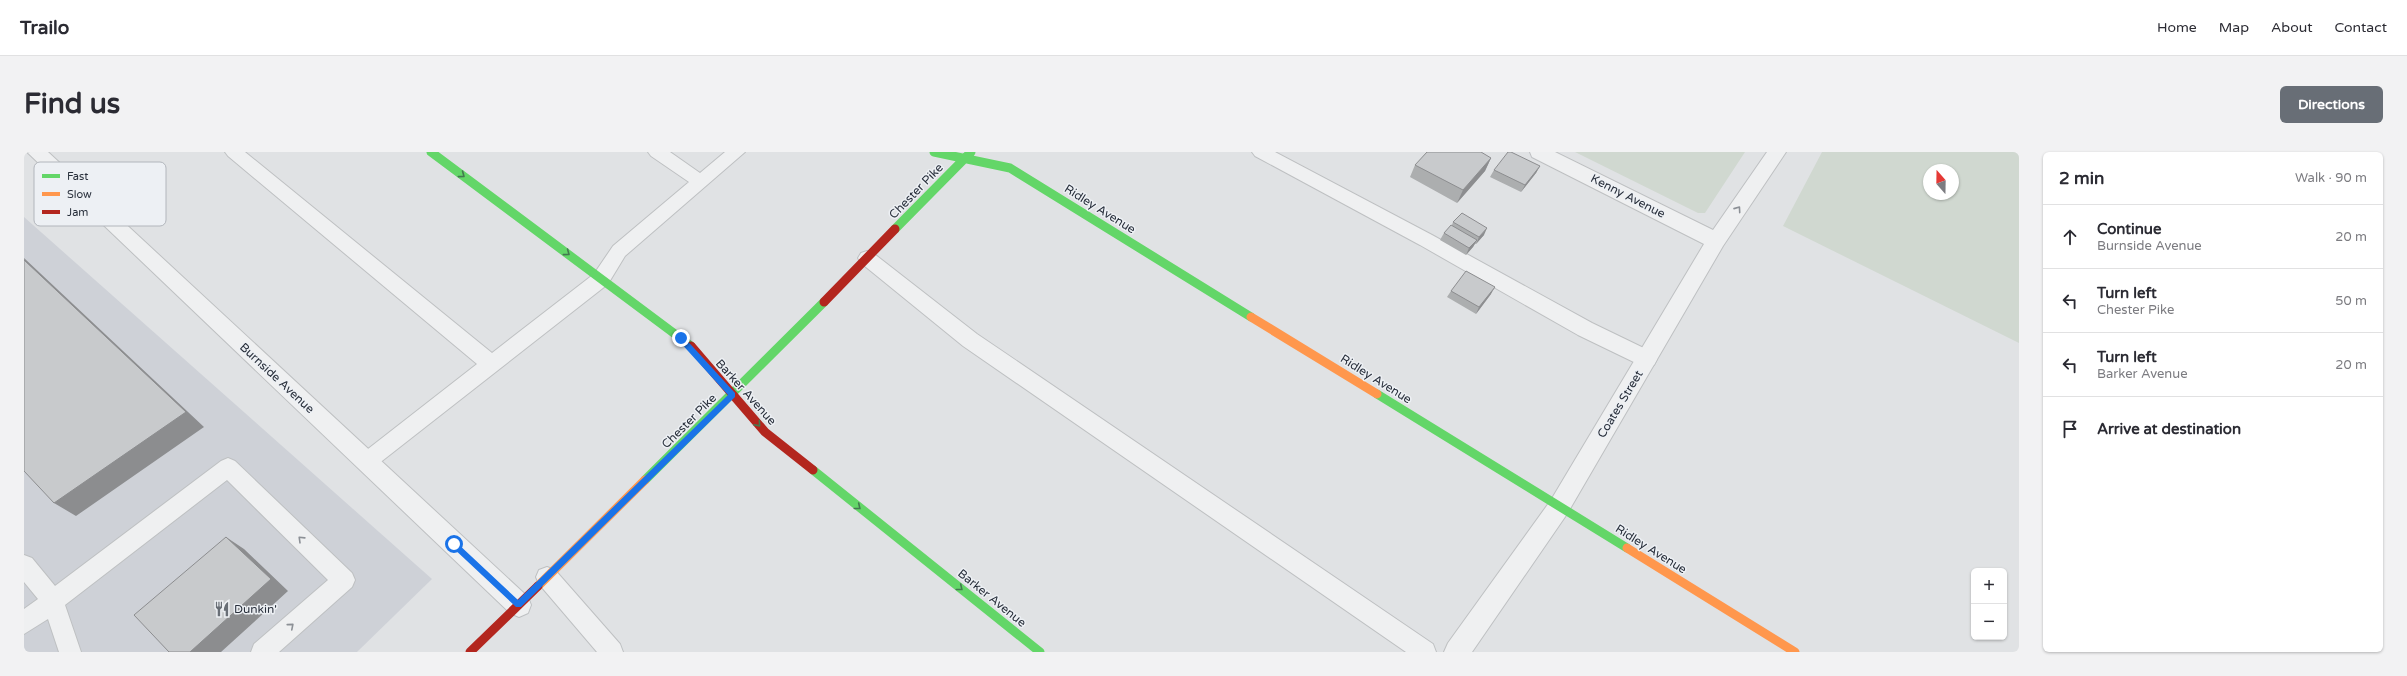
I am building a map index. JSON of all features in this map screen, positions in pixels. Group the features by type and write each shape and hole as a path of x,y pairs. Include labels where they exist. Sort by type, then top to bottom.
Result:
{"street":[{"name":"Burnside Avenue","path":"36,152 47,162"},
{"name":"Barker Avenue","path":"431,152 687,342 764,432 1040,652"},
{"name":"Ridley Avenue","path":"934,152 968,155 1010,168 1795,652"},
{"name":"Kenny Avenue","path":"1539,152 1716,241"},
{"name":"Coates Street","path":"1457,652 1559,507 1716,241 1777,152"},
{"name":"Chester Pike","path":"470,652 732,395 968,155"},
{"name":"Burnside Avenue","path":"115,226 518,605"}],"lane":[{"path":"234,152 490,364"},
{"path":"657,152 701,182"},
{"path":"366,462 601,278 619,251 736,152"},
{"path":"1261,152 1426,240 1585,329 1647,359"},
{"path":"867,258 970,340 1425,652"},
{"path":"24,623 228,467 344,580 262,652"},
{"path":"24,565 53,601 70,652"},
{"path":"547,577 612,652"}],"shaded area":[{"path":"1575,152 1745,152 1705,213 1698,213"},
{"path":"1822,152 2019,152 2019,343 1783,226"},
{"path":"24,217 432,579 357,652 24,652"}],"building":[{"path":"1427,152 1481,152 1491,158 1463,190 1415,165"},
{"path":"1508,152 1511,152 1540,166 1525,185 1494,170"},
{"path":"1462,213 1487,228 1479,237 1453,222"},
{"path":"1451,225 1477,240 1469,248 1444,233"},
{"path":"24,260 186,412 54,503 24,471"},
{"path":"1466,271 1495,287 1479,307 1451,291"},
{"name":"Dunkin'","path":"226,537 271,579 190,652 169,652 134,615"}],"traffic: fast":[{"path":"431,152 691,346"},
{"path":"934,152 1010,168 1251,317"},
{"path":"895,229 971,152"},
{"path":"645,480 824,302"},
{"path":"1377,394 1627,548"},
{"path":"813,470 1040,652"}],"traffic: slow":[{"path":"1251,317 1377,394"},
{"path":"538,586 645,480"},
{"path":"1627,548 1795,652"}],"traffic: jam":[{"path":"824,302 895,229"},
{"path":"691,346 765,432 813,470"},
{"path":"470,652 538,586"}],"place":[{"name":"Dunkin'","path":"222,609"}],"route":[{"path":"454,544 518,605 732,395 687,342 681,338"}]}
